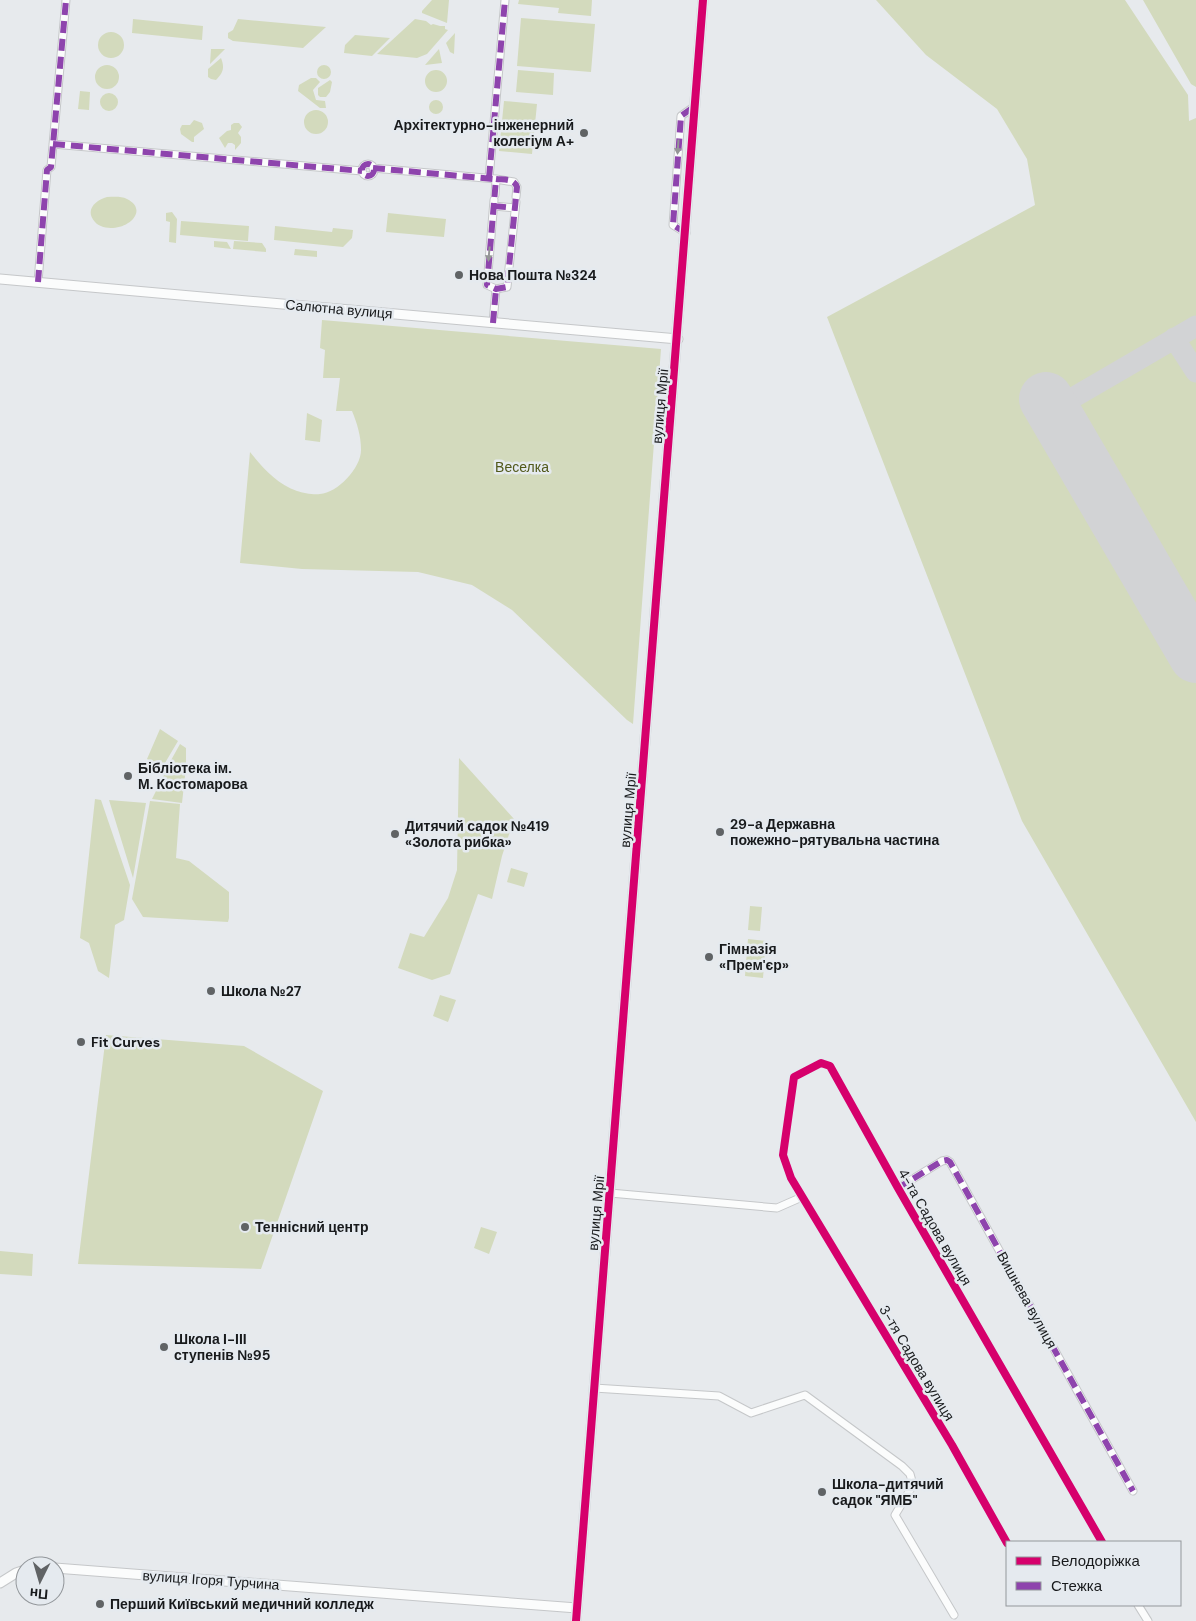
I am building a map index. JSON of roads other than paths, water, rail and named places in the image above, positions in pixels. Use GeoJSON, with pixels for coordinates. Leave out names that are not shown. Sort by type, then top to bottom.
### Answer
{"type":"FeatureCollection","features":[{"type":"Feature","properties":{"kind":"street"},"geometry":{"type":"LineString","coordinates":[[38,282],[47,170],[51,167],[66,0]]}},
{"type":"Feature","properties":{"kind":"street"},"geometry":{"type":"LineString","coordinates":[[53,144],[362,171],[363,167],[370,165],[373,168],[493,179],[514,182],[517,186],[516,202],[507,287],[496,289],[487,285],[494,200],[493,179],[505,0]]}},
{"type":"Feature","properties":{"kind":"street","name":"вулиця Мрії"},"geometry":{"type":"LineString","coordinates":[[576,1621],[678,339],[703,0]]}},
{"type":"Feature","properties":{"kind":"street"},"geometry":{"type":"LineString","coordinates":[[686,232],[673,225],[679,136],[681,116],[695,106]]}},
{"type":"Feature","properties":{"kind":"street"},"geometry":{"type":"LineString","coordinates":[[494,200],[516,202]]}},
{"type":"Feature","properties":{"kind":"street","name":"Салютна вулиця"},"geometry":{"type":"LineString","coordinates":[[0,279],[678,339]]}},
{"type":"Feature","properties":{"kind":"street"},"geometry":{"type":"LineString","coordinates":[[493,323],[496,289]]}},
{"type":"Feature","properties":{"kind":"street","name":"4-та Садова вулиця"},"geometry":{"type":"LineString","coordinates":[[802,1196],[791,1178],[783,1155],[793,1079],[795,1076],[821,1063],[830,1066],[1101,1541]]}},
{"type":"Feature","properties":{"kind":"street","name":"Вишнева вулиця"},"geometry":{"type":"LineString","coordinates":[[898,1188],[942,1161],[947,1160],[950,1162],[1133,1491]]}},
{"type":"Feature","properties":{"kind":"street"},"geometry":{"type":"LineString","coordinates":[[610,1193],[777,1208],[802,1196]]}},
{"type":"Feature","properties":{"kind":"street","name":"3-тя Садова вулиця"},"geometry":{"type":"LineString","coordinates":[[802,1196],[952,1445],[1006,1541]]}},
{"type":"Feature","properties":{"kind":"street"},"geometry":{"type":"LineString","coordinates":[[594,1388],[719,1396],[751,1413],[805,1395],[907,1470],[913,1479],[913,1485],[895,1515],[954,1616]]}},
{"type":"Feature","properties":{"kind":"street","name":"вулиця Ігоря Турчина"},"geometry":{"type":"LineString","coordinates":[[65,1569],[577,1608]]}},
{"type":"Feature","properties":{"kind":"street"},"geometry":{"type":"LineString","coordinates":[[0,1583],[15,1574]]}},
{"type":"Feature","properties":{"kind":"street"},"geometry":{"type":"LineString","coordinates":[[1139,1606],[1148,1621]]}},
{"type":"Feature","properties":{"kind":"place","name":"Архітектурно-інженерний колегіум А+"},"geometry":{"type":"Point","coordinates":[584,133]}},
{"type":"Feature","properties":{"kind":"place","name":"Нова Пошта №324"},"geometry":{"type":"Point","coordinates":[459,275]}},
{"type":"Feature","properties":{"kind":"place","name":"Бібліотека ім. М. Костомарова"},"geometry":{"type":"Point","coordinates":[128,776]}},
{"type":"Feature","properties":{"kind":"place","name":"29-а Державна пожежно-рятувальна частина"},"geometry":{"type":"Point","coordinates":[720,832]}},
{"type":"Feature","properties":{"kind":"place","name":"Дитячий садок №419 «Золота рибка»"},"geometry":{"type":"Point","coordinates":[395,834]}},
{"type":"Feature","properties":{"kind":"place","name":"Гімназія «Прем'єр»"},"geometry":{"type":"Point","coordinates":[709,957]}},
{"type":"Feature","properties":{"kind":"place","name":"Школа №27"},"geometry":{"type":"Point","coordinates":[211,991]}},
{"type":"Feature","properties":{"kind":"place","name":"Fit Curves"},"geometry":{"type":"Point","coordinates":[81,1042]}},
{"type":"Feature","properties":{"kind":"place","name":"Теннісний центр"},"geometry":{"type":"Point","coordinates":[245,1227]}},
{"type":"Feature","properties":{"kind":"place","name":"Школа І-ІІІ ступенів №95"},"geometry":{"type":"Point","coordinates":[164,1347]}},
{"type":"Feature","properties":{"kind":"place","name":"Школа-дитячий садок \"ЯМБ\""},"geometry":{"type":"Point","coordinates":[822,1492]}},
{"type":"Feature","properties":{"kind":"place","name":"Перший Київський медичний колледж"},"geometry":{"type":"Point","coordinates":[100,1604]}},
{"type":"Feature","properties":{"kind":"park label","name":"Веселка"},"geometry":{"type":"Point","coordinates":[522,467]}}]}
